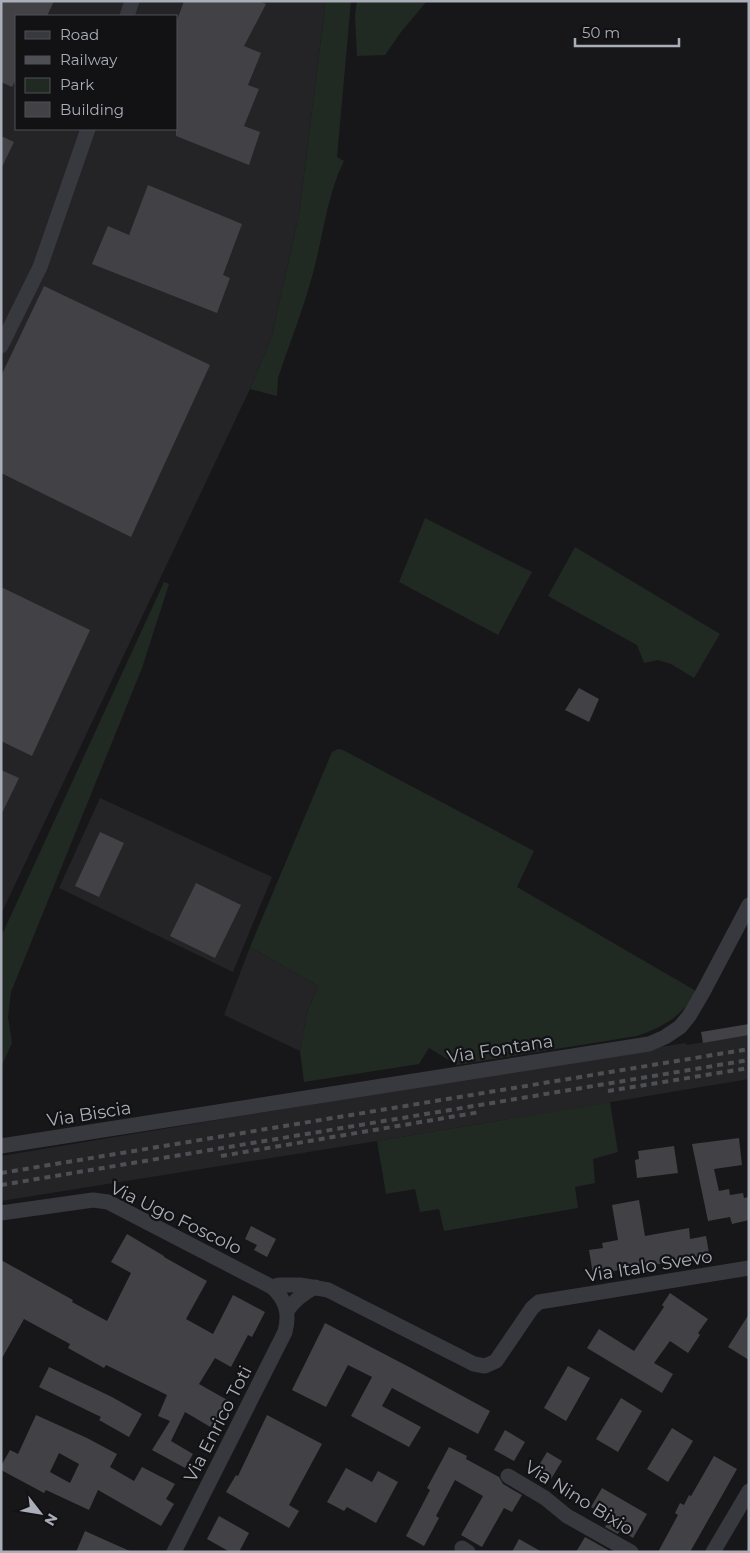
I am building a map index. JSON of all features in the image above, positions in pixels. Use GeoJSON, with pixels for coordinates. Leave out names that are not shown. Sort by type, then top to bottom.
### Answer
{"type":"FeatureCollection","features":[{"type":"Feature","properties":{"kind":"street"},"geometry":{"type":"LineString","coordinates":[[127,15],[132,1]]}},
{"type":"Feature","properties":{"kind":"street"},"geometry":{"type":"LineString","coordinates":[[1,346],[40,267],[88,130]]}},
{"type":"Feature","properties":{"kind":"street","name":"Via Fontana"},"geometry":{"type":"LineString","coordinates":[[183,1118],[649,1044],[665,1037],[680,1027],[689,1016],[749,905]]}},
{"type":"Feature","properties":{"kind":"street","name":"Via Biscia"},"geometry":{"type":"LineString","coordinates":[[1,1146],[183,1118]]}},
{"type":"Feature","properties":{"kind":"street","name":"Via Ugo Foscolo"},"geometry":{"type":"LineString","coordinates":[[1,1213],[93,1200],[108,1202],[272,1287],[280,1294],[287,1311]]}},
{"type":"Feature","properties":{"kind":"street","name":"Via Italo Svevo"},"geometry":{"type":"LineString","coordinates":[[315,1287],[335,1293],[474,1364],[485,1366],[496,1361],[532,1308],[539,1302],[749,1268]]}},
{"type":"Feature","properties":{"kind":"street"},"geometry":{"type":"LineString","coordinates":[[272,1287],[293,1285],[315,1287]]}},
{"type":"Feature","properties":{"kind":"street"},"geometry":{"type":"LineString","coordinates":[[287,1311],[294,1301],[315,1287]]}},
{"type":"Feature","properties":{"kind":"street","name":"Via Enrico Toti"},"geometry":{"type":"LineString","coordinates":[[174,1552],[283,1337],[288,1321],[287,1311]]}},
{"type":"Feature","properties":{"kind":"street","name":"Via Nino Bixio"},"geometry":{"type":"LineString","coordinates":[[508,1476],[545,1498],[567,1516],[631,1552]]}},
{"type":"Feature","properties":{"kind":"street"},"geometry":{"type":"LineString","coordinates":[[713,1552],[749,1492]]}},
{"type":"Feature","properties":{"kind":"shaded area"},"geometry":{"type":"Polygon","coordinates":[[[1,1],[324,1],[325,7],[299,214],[272,335],[250,389],[1,914],[1,1]]]}},
{"type":"Feature","properties":{"kind":"shaded area"},"geometry":{"type":"Polygon","coordinates":[[[100,798],[272,877],[233,972],[59,888],[100,798]]]}},
{"type":"Feature","properties":{"kind":"shaded area"},"geometry":{"type":"Polygon","coordinates":[[[250,947],[318,986],[307,1012],[300,1051],[224,1015],[250,947]]]}},
{"type":"Feature","properties":{"kind":"shaded area"},"geometry":{"type":"Polygon","coordinates":[[[749,1035],[749,1079],[1,1201],[1,1156],[626,1052],[749,1035]]]}},
{"type":"Feature","properties":{"kind":"green space"},"geometry":{"type":"Polygon","coordinates":[[[324,1],[351,1],[337,157],[344,161],[330,200],[306,296],[278,378],[277,396],[250,389],[272,335],[299,214],[325,7],[324,1]]]}},
{"type":"Feature","properties":{"kind":"green space"},"geometry":{"type":"Polygon","coordinates":[[[357,1],[427,1],[385,55],[357,56],[355,16],[357,1]]]}},
{"type":"Feature","properties":{"kind":"green space"},"geometry":{"type":"Polygon","coordinates":[[[425,518],[532,572],[498,635],[399,582],[425,518]]]}},
{"type":"Feature","properties":{"kind":"green space"},"geometry":{"type":"Polygon","coordinates":[[[575,547],[720,634],[694,678],[671,664],[658,660],[644,663],[637,645],[548,596],[575,547]]]}},
{"type":"Feature","properties":{"kind":"green space"},"geometry":{"type":"Polygon","coordinates":[[[164,582],[169,584],[142,668],[11,992],[8,1017],[12,1043],[1,1067],[1,937],[164,582]]]}},
{"type":"Feature","properties":{"kind":"green space"},"geometry":{"type":"Polygon","coordinates":[[[338,749],[534,851],[517,887],[696,991],[691,1000],[671,1020],[637,1036],[457,1065],[429,1048],[419,1064],[304,1082],[300,1051],[307,1012],[318,986],[250,947],[332,752],[338,749]]]}},
{"type":"Feature","properties":{"kind":"green space"},"geometry":{"type":"Polygon","coordinates":[[[610,1102],[618,1152],[593,1159],[595,1183],[575,1187],[578,1208],[444,1231],[439,1209],[420,1212],[415,1189],[386,1194],[377,1141],[610,1102]]]}},
{"type":"Feature","properties":{"kind":"building"},"geometry":{"type":"Polygon","coordinates":[[[1,1],[54,1],[47,15],[15,15],[15,81],[12,87],[1,82],[1,1]]]}},
{"type":"Feature","properties":{"kind":"building"},"geometry":{"type":"Polygon","coordinates":[[[184,1],[259,1],[266,4],[244,46],[261,53],[248,85],[259,89],[244,126],[260,132],[249,165],[176,136],[176,130],[178,130],[178,18],[184,1]]]}},
{"type":"Feature","properties":{"kind":"building"},"geometry":{"type":"Polygon","coordinates":[[[1,136],[14,142],[1,169],[1,136]]]}},
{"type":"Feature","properties":{"kind":"building"},"geometry":{"type":"Polygon","coordinates":[[[148,185],[242,224],[223,275],[230,278],[217,313],[92,264],[108,226],[129,235],[148,185]]]}},
{"type":"Feature","properties":{"kind":"building"},"geometry":{"type":"Polygon","coordinates":[[[44,286],[210,365],[131,537],[1,473],[1,376],[44,286]]]}},
{"type":"Feature","properties":{"kind":"building"},"geometry":{"type":"Polygon","coordinates":[[[1,587],[90,630],[32,756],[1,741],[1,587]]]}},
{"type":"Feature","properties":{"kind":"building"},"geometry":{"type":"Polygon","coordinates":[[[579,688],[599,699],[589,722],[565,710],[579,688]]]}},
{"type":"Feature","properties":{"kind":"building"},"geometry":{"type":"Polygon","coordinates":[[[1,770],[19,778],[1,815],[1,770]]]}},
{"type":"Feature","properties":{"kind":"building"},"geometry":{"type":"Polygon","coordinates":[[[100,832],[124,843],[99,897],[75,886],[100,832]]]}},
{"type":"Feature","properties":{"kind":"building"},"geometry":{"type":"Polygon","coordinates":[[[196,883],[241,905],[215,958],[170,936],[196,883]]]}},
{"type":"Feature","properties":{"kind":"building"},"geometry":{"type":"Polygon","coordinates":[[[749,1024],[749,1035],[703,1043],[701,1032],[749,1024]]]}},
{"type":"Feature","properties":{"kind":"building"},"geometry":{"type":"Polygon","coordinates":[[[739,1138],[742,1165],[714,1169],[719,1191],[729,1189],[730,1195],[743,1193],[744,1198],[749,1197],[749,1220],[732,1224],[730,1217],[708,1221],[692,1144],[739,1138]]]}},
{"type":"Feature","properties":{"kind":"building"},"geometry":{"type":"Polygon","coordinates":[[[674,1146],[678,1173],[637,1178],[635,1160],[639,1159],[638,1151],[674,1146]]]}},
{"type":"Feature","properties":{"kind":"building"},"geometry":{"type":"Polygon","coordinates":[[[639,1200],[645,1236],[689,1228],[690,1239],[706,1236],[710,1259],[694,1262],[693,1259],[593,1274],[589,1250],[603,1248],[602,1243],[618,1240],[612,1205],[639,1200]]]}},
{"type":"Feature","properties":{"kind":"building"},"geometry":{"type":"Polygon","coordinates":[[[251,1226],[276,1239],[267,1257],[254,1250],[257,1245],[245,1239],[251,1226]]]}},
{"type":"Feature","properties":{"kind":"building"},"geometry":{"type":"Polygon","coordinates":[[[127,1234],[207,1281],[186,1319],[213,1334],[233,1295],[265,1312],[252,1337],[248,1335],[231,1367],[215,1358],[199,1384],[229,1401],[212,1428],[185,1412],[171,1441],[193,1454],[185,1468],[152,1450],[170,1421],[158,1416],[167,1395],[106,1365],[104,1368],[68,1348],[70,1344],[24,1319],[1,1360],[1,1260],[107,1321],[131,1273],[111,1262],[127,1234]]]}},
{"type":"Feature","properties":{"kind":"building"},"geometry":{"type":"Polygon","coordinates":[[[670,1293],[708,1319],[698,1333],[700,1335],[688,1353],[670,1341],[654,1363],[673,1374],[662,1393],[587,1348],[599,1329],[634,1351],[664,1307],[662,1305],[670,1293]]]}},
{"type":"Feature","properties":{"kind":"building"},"geometry":{"type":"Polygon","coordinates":[[[749,1314],[749,1360],[728,1347],[749,1314]]]}},
{"type":"Feature","properties":{"kind":"building"},"geometry":{"type":"Polygon","coordinates":[[[325,1323],[490,1411],[478,1434],[392,1388],[382,1406],[421,1427],[409,1447],[351,1416],[372,1377],[348,1365],[326,1407],[292,1390],[325,1323]]]}},
{"type":"Feature","properties":{"kind":"building"},"geometry":{"type":"Polygon","coordinates":[[[568,1366],[590,1378],[566,1421],[544,1408],[568,1366]]]}},
{"type":"Feature","properties":{"kind":"building"},"geometry":{"type":"Polygon","coordinates":[[[49,1367],[112,1397],[142,1414],[129,1437],[99,1420],[101,1417],[39,1387],[49,1367]]]}},
{"type":"Feature","properties":{"kind":"building"},"geometry":{"type":"Polygon","coordinates":[[[621,1398],[642,1411],[618,1452],[596,1439],[621,1398]]]}},
{"type":"Feature","properties":{"kind":"building"},"geometry":{"type":"Polygon","coordinates":[[[36,1415],[117,1454],[110,1467],[134,1481],[142,1467],[175,1484],[166,1499],[174,1504],[161,1526],[98,1490],[89,1510],[46,1490],[44,1493],[1,1470],[1,1466],[10,1450],[18,1454],[36,1415]],[[59,1453],[50,1472],[70,1483],[79,1464],[59,1453]]]}},
{"type":"Feature","properties":{"kind":"building"},"geometry":{"type":"Polygon","coordinates":[[[267,1415],[322,1444],[289,1505],[299,1511],[289,1528],[226,1492],[236,1475],[238,1476],[267,1415]]]}},
{"type":"Feature","properties":{"kind":"building"},"geometry":{"type":"Polygon","coordinates":[[[672,1428],[693,1441],[668,1482],[647,1469],[672,1428]]]}},
{"type":"Feature","properties":{"kind":"building"},"geometry":{"type":"Polygon","coordinates":[[[505,1430],[525,1442],[514,1461],[494,1450],[505,1430]]]}},
{"type":"Feature","properties":{"kind":"building"},"geometry":{"type":"Polygon","coordinates":[[[449,1447],[467,1456],[466,1459],[499,1477],[503,1484],[522,1495],[512,1512],[504,1508],[482,1547],[461,1535],[483,1496],[455,1480],[436,1516],[439,1518],[424,1546],[406,1536],[430,1490],[427,1488],[449,1447]]]}},
{"type":"Feature","properties":{"kind":"building"},"geometry":{"type":"Polygon","coordinates":[[[547,1452],[562,1461],[551,1479],[536,1470],[547,1452]]]}},
{"type":"Feature","properties":{"kind":"building"},"geometry":{"type":"Polygon","coordinates":[[[714,1456],[737,1469],[690,1552],[658,1552],[678,1515],[675,1513],[680,1503],[684,1505],[689,1495],[691,1496],[714,1456]]]}},
{"type":"Feature","properties":{"kind":"building"},"geometry":{"type":"Polygon","coordinates":[[[346,1468],[372,1482],[378,1471],[398,1482],[376,1523],[347,1507],[344,1511],[327,1502],[346,1468]]]}},
{"type":"Feature","properties":{"kind":"building"},"geometry":{"type":"Polygon","coordinates":[[[602,1488],[647,1514],[633,1538],[620,1530],[618,1534],[605,1527],[610,1519],[591,1507],[602,1488]]]}},
{"type":"Feature","properties":{"kind":"building"},"geometry":{"type":"Polygon","coordinates":[[[219,1516],[249,1533],[239,1552],[230,1552],[207,1539],[219,1516]]]}},
{"type":"Feature","properties":{"kind":"building"},"geometry":{"type":"Polygon","coordinates":[[[85,1531],[105,1540],[132,1552],[76,1552],[85,1531]]]}},
{"type":"Feature","properties":{"kind":"building"},"geometry":{"type":"Polygon","coordinates":[[[585,1537],[608,1550],[607,1552],[576,1552],[585,1537]]]}},
{"type":"Feature","properties":{"kind":"building"},"geometry":{"type":"Polygon","coordinates":[[[519,1539],[542,1552],[512,1552],[519,1539]]]}},
{"type":"Feature","properties":{"kind":"railway"},"geometry":{"type":"LineString","coordinates":[[1,1173],[749,1049]]}},
{"type":"Feature","properties":{"kind":"railway"},"geometry":{"type":"LineString","coordinates":[[1,1185],[749,1060]]}},
{"type":"Feature","properties":{"kind":"railway"},"geometry":{"type":"LineString","coordinates":[[608,1091],[749,1068]]}},
{"type":"Feature","properties":{"kind":"railway"},"geometry":{"type":"LineString","coordinates":[[221,1156],[480,1112]]}}]}
